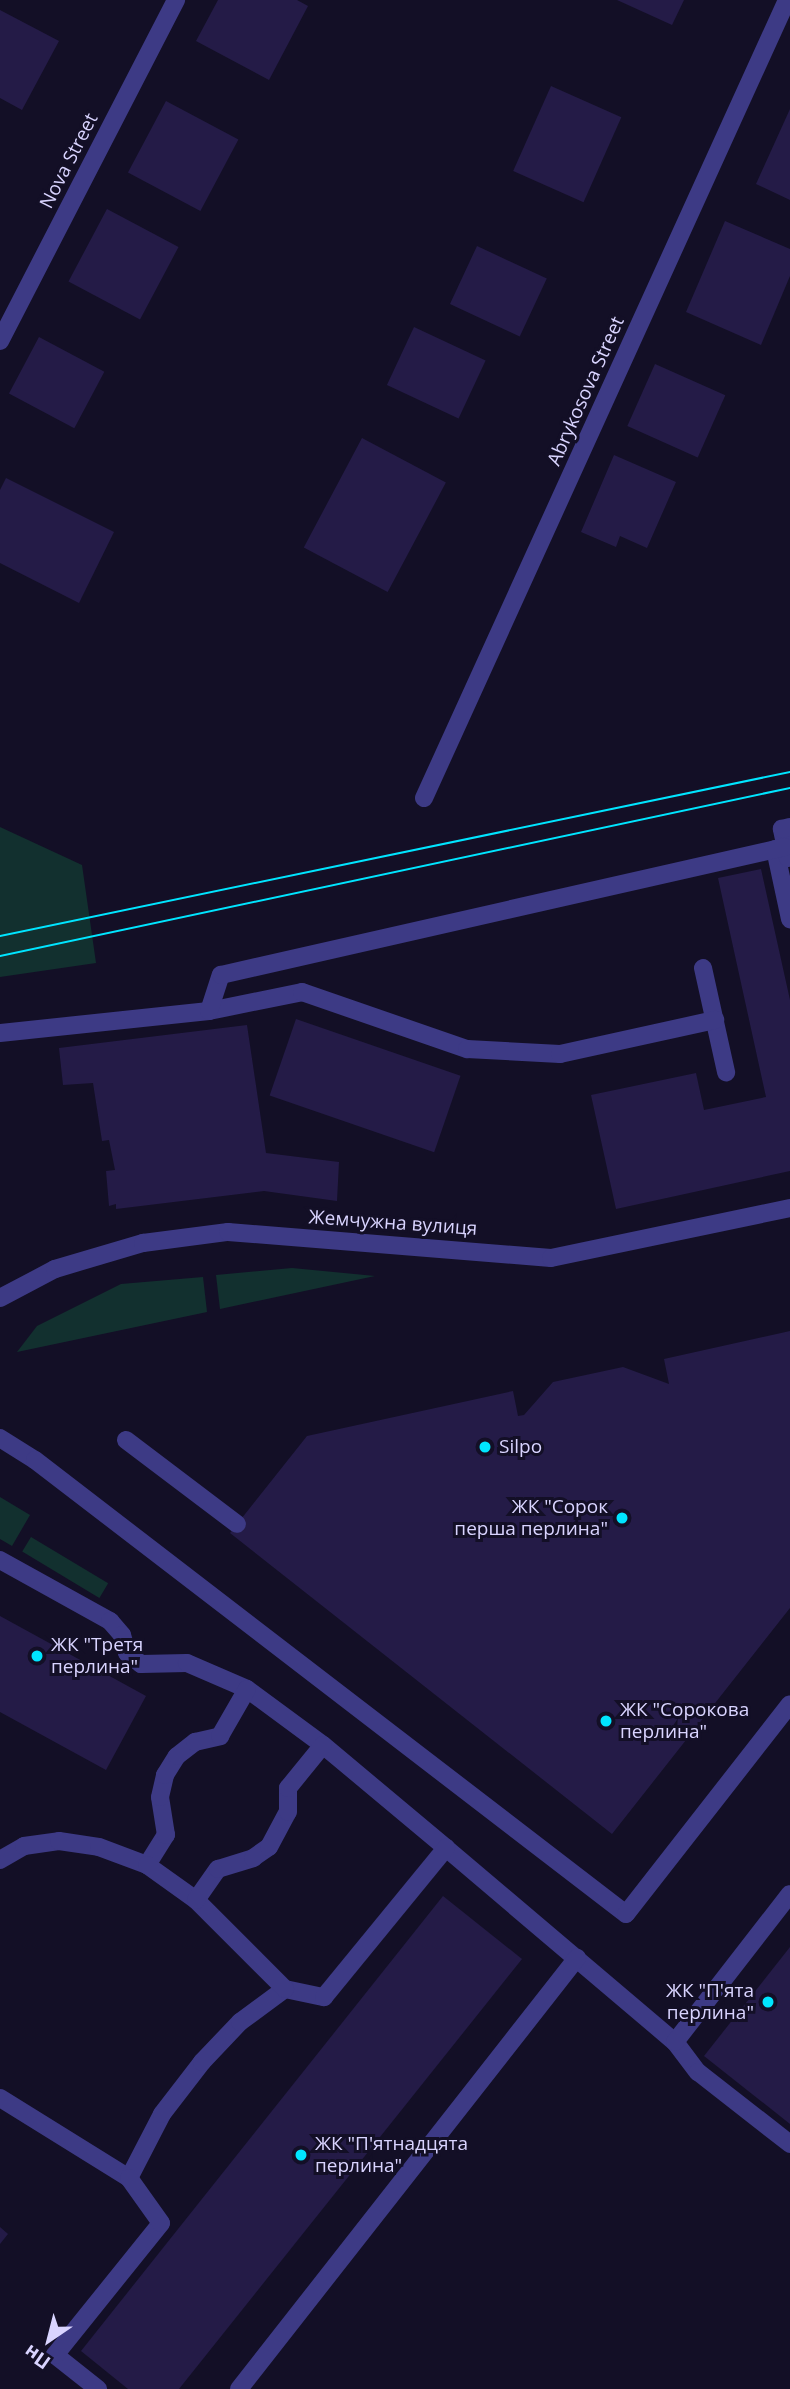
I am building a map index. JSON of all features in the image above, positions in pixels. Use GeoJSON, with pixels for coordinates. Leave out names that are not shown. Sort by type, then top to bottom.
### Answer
{"type":"FeatureCollection","features":[{"type":"Feature","properties":{"kind":"street","name":"Nova Street"},"geometry":{"type":"LineString","coordinates":[[0,341],[176,0]]}},
{"type":"Feature","properties":{"kind":"street","name":"Abrykosova Street"},"geometry":{"type":"LineString","coordinates":[[424,799],[787,0]]}},
{"type":"Feature","properties":{"kind":"street"},"geometry":{"type":"LineString","coordinates":[[790,827],[782,829],[780,848],[790,919]]}},
{"type":"Feature","properties":{"kind":"street"},"geometry":{"type":"LineString","coordinates":[[780,848],[790,869]]}},
{"type":"Feature","properties":{"kind":"street"},"geometry":{"type":"LineString","coordinates":[[209,1011],[221,975],[780,848]]}},
{"type":"Feature","properties":{"kind":"street"},"geometry":{"type":"LineString","coordinates":[[703,968],[726,1072]]}},
{"type":"Feature","properties":{"kind":"street"},"geometry":{"type":"LineString","coordinates":[[0,1033],[209,1011],[302,992],[467,1048],[560,1054],[715,1020]]}},
{"type":"Feature","properties":{"kind":"street","name":"Жемчужна вулиця"},"geometry":{"type":"LineString","coordinates":[[0,1298],[55,1269],[143,1243],[228,1232],[551,1258],[790,1208]]}},
{"type":"Feature","properties":{"kind":"street"},"geometry":{"type":"LineString","coordinates":[[0,1438],[35,1460],[626,1914],[790,1704]]}},
{"type":"Feature","properties":{"kind":"street"},"geometry":{"type":"LineString","coordinates":[[126,1440],[237,1524]]}},
{"type":"Feature","properties":{"kind":"street"},"geometry":{"type":"LineString","coordinates":[[0,1560],[110,1621],[122,1635],[127,1653],[141,1664],[187,1663],[247,1689],[323,1745],[675,2042],[698,2072],[790,2144]]}},
{"type":"Feature","properties":{"kind":"street"},"geometry":{"type":"LineString","coordinates":[[147,1865],[166,1835],[160,1797],[165,1775],[177,1756],[195,1742],[220,1736],[247,1689]]}},
{"type":"Feature","properties":{"kind":"street"},"geometry":{"type":"LineString","coordinates":[[196,1900],[218,1869],[253,1858],[269,1846],[289,1812],[288,1788],[323,1745]]}},
{"type":"Feature","properties":{"kind":"street"},"geometry":{"type":"LineString","coordinates":[[0,1860],[24,1846],[60,1841],[99,1847],[147,1865],[196,1900],[285,1989],[324,1997],[446,1849]]}},
{"type":"Feature","properties":{"kind":"street"},"geometry":{"type":"LineString","coordinates":[[675,2042],[790,1894]]}},
{"type":"Feature","properties":{"kind":"street"},"geometry":{"type":"LineString","coordinates":[[239,2389],[577,1958]]}},
{"type":"Feature","properties":{"kind":"street"},"geometry":{"type":"LineString","coordinates":[[129,2178],[162,2114],[202,2062],[240,2022],[285,1989]]}},
{"type":"Feature","properties":{"kind":"street"},"geometry":{"type":"LineString","coordinates":[[0,2098],[129,2178],[161,2223],[55,2355],[98,2389]]}},
{"type":"Feature","properties":{"kind":"green space"},"geometry":{"type":"Polygon","coordinates":[[[0,827],[82,865],[96,963],[0,977],[0,827]]]}},
{"type":"Feature","properties":{"kind":"green space"},"geometry":{"type":"Polygon","coordinates":[[[292,1268],[375,1276],[220,1309],[216,1275],[292,1268]]]}},
{"type":"Feature","properties":{"kind":"green space"},"geometry":{"type":"Polygon","coordinates":[[[203,1277],[207,1312],[17,1352],[37,1326],[121,1284],[203,1277]]]}},
{"type":"Feature","properties":{"kind":"green space"},"geometry":{"type":"Polygon","coordinates":[[[0,1497],[30,1515],[12,1546],[0,1539],[0,1497]]]}},
{"type":"Feature","properties":{"kind":"green space"},"geometry":{"type":"Polygon","coordinates":[[[31,1537],[108,1583],[99,1598],[22,1552],[31,1537]]]}},
{"type":"Feature","properties":{"kind":"building"},"geometry":{"type":"Polygon","coordinates":[[[218,0],[297,0],[308,6],[269,80],[196,41],[218,0]]]}},
{"type":"Feature","properties":{"kind":"building"},"geometry":{"type":"Polygon","coordinates":[[[617,0],[684,0],[672,25],[617,0]]]}},
{"type":"Feature","properties":{"kind":"building"},"geometry":{"type":"Polygon","coordinates":[[[0,10],[59,41],[22,110],[0,98],[0,10]]]}},
{"type":"Feature","properties":{"kind":"building"},"geometry":{"type":"Polygon","coordinates":[[[551,86],[621,117],[584,202],[513,171],[551,86]]]}},
{"type":"Feature","properties":{"kind":"building"},"geometry":{"type":"Polygon","coordinates":[[[166,101],[238,139],[200,211],[128,173],[166,101]]]}},
{"type":"Feature","properties":{"kind":"building"},"geometry":{"type":"Polygon","coordinates":[[[790,109],[790,200],[756,184],[790,109]]]}},
{"type":"Feature","properties":{"kind":"building"},"geometry":{"type":"Polygon","coordinates":[[[107,209],[179,247],[140,319],[69,281],[107,209]]]}},
{"type":"Feature","properties":{"kind":"building"},"geometry":{"type":"Polygon","coordinates":[[[725,221],[790,249],[790,276],[761,345],[686,312],[725,221]]]}},
{"type":"Feature","properties":{"kind":"building"},"geometry":{"type":"Polygon","coordinates":[[[477,246],[547,279],[520,337],[450,304],[477,246]]]}},
{"type":"Feature","properties":{"kind":"building"},"geometry":{"type":"Polygon","coordinates":[[[414,327],[486,360],[459,418],[387,385],[414,327]]]}},
{"type":"Feature","properties":{"kind":"building"},"geometry":{"type":"Polygon","coordinates":[[[39,337],[104,372],[74,428],[9,394],[39,337]]]}},
{"type":"Feature","properties":{"kind":"building"},"geometry":{"type":"Polygon","coordinates":[[[655,364],[725,395],[698,457],[627,426],[655,364]]]}},
{"type":"Feature","properties":{"kind":"building"},"geometry":{"type":"Polygon","coordinates":[[[362,438],[446,483],[388,592],[304,547],[362,438]]]}},
{"type":"Feature","properties":{"kind":"building"},"geometry":{"type":"Polygon","coordinates":[[[614,455],[676,482],[647,548],[620,536],[616,547],[581,532],[614,455]]]}},
{"type":"Feature","properties":{"kind":"building"},"geometry":{"type":"Polygon","coordinates":[[[6,478],[114,532],[79,603],[0,563],[0,490],[6,478]]]}},
{"type":"Feature","properties":{"kind":"building"},"geometry":{"type":"Polygon","coordinates":[[[761,869],[790,1000],[790,1171],[616,1209],[591,1095],[696,1073],[704,1110],[766,1097],[718,878],[761,869]]]}},
{"type":"Feature","properties":{"kind":"building"},"geometry":{"type":"Polygon","coordinates":[[[296,1019],[461,1076],[434,1152],[270,1096],[296,1019]]]}},
{"type":"Feature","properties":{"kind":"building"},"geometry":{"type":"Polygon","coordinates":[[[247,1025],[266,1153],[339,1162],[337,1201],[264,1191],[116,1209],[116,1204],[109,1206],[106,1171],[115,1170],[109,1140],[102,1141],[93,1083],[63,1085],[59,1048],[247,1025]]]}},
{"type":"Feature","properties":{"kind":"building"},"geometry":{"type":"Polygon","coordinates":[[[790,1331],[790,1608],[612,1834],[230,1533],[307,1436],[513,1391],[518,1416],[524,1415],[553,1382],[623,1367],[669,1384],[664,1359],[790,1331]]]}},
{"type":"Feature","properties":{"kind":"building","name":"ЖК \"Третя перлина\""},"geometry":{"type":"Polygon","coordinates":[[[0,1616],[146,1696],[106,1770],[0,1712],[0,1616]]]}},
{"type":"Feature","properties":{"kind":"building","name":"ЖК \"П'ятнадцята перлина\""},"geometry":{"type":"Polygon","coordinates":[[[443,1896],[522,1959],[179,2389],[128,2389],[81,2351],[443,1896]]]}},
{"type":"Feature","properties":{"kind":"building","name":"ЖК \"П'ята перлина\""},"geometry":{"type":"Polygon","coordinates":[[[790,1947],[790,2124],[704,2056],[790,1947]]]}},
{"type":"Feature","properties":{"kind":"building"},"geometry":{"type":"Polygon","coordinates":[[[0,2227],[8,2234],[0,2244],[0,2227]]]}},
{"type":"Feature","properties":{"kind":"tram line"},"geometry":{"type":"LineString","coordinates":[[0,936],[790,772]]}},
{"type":"Feature","properties":{"kind":"tram line"},"geometry":{"type":"LineString","coordinates":[[0,956],[790,788]]}},
{"type":"Feature","properties":{"kind":"place","name":"Silpo"},"geometry":{"type":"Point","coordinates":[485,1447]}},
{"type":"Feature","properties":{"kind":"place","name":"ЖК \"Сорок перша перлина\""},"geometry":{"type":"Point","coordinates":[622,1518]}},
{"type":"Feature","properties":{"kind":"place","name":"ЖК \"Третя перлина\""},"geometry":{"type":"Point","coordinates":[37,1656]}},
{"type":"Feature","properties":{"kind":"place","name":"ЖК \"Сорокова перлина\""},"geometry":{"type":"Point","coordinates":[606,1721]}},
{"type":"Feature","properties":{"kind":"place","name":"ЖК \"П'ята перлина\""},"geometry":{"type":"Point","coordinates":[768,2002]}},
{"type":"Feature","properties":{"kind":"place","name":"ЖК \"П'ятнадцята перлина\""},"geometry":{"type":"Point","coordinates":[301,2155]}}]}
